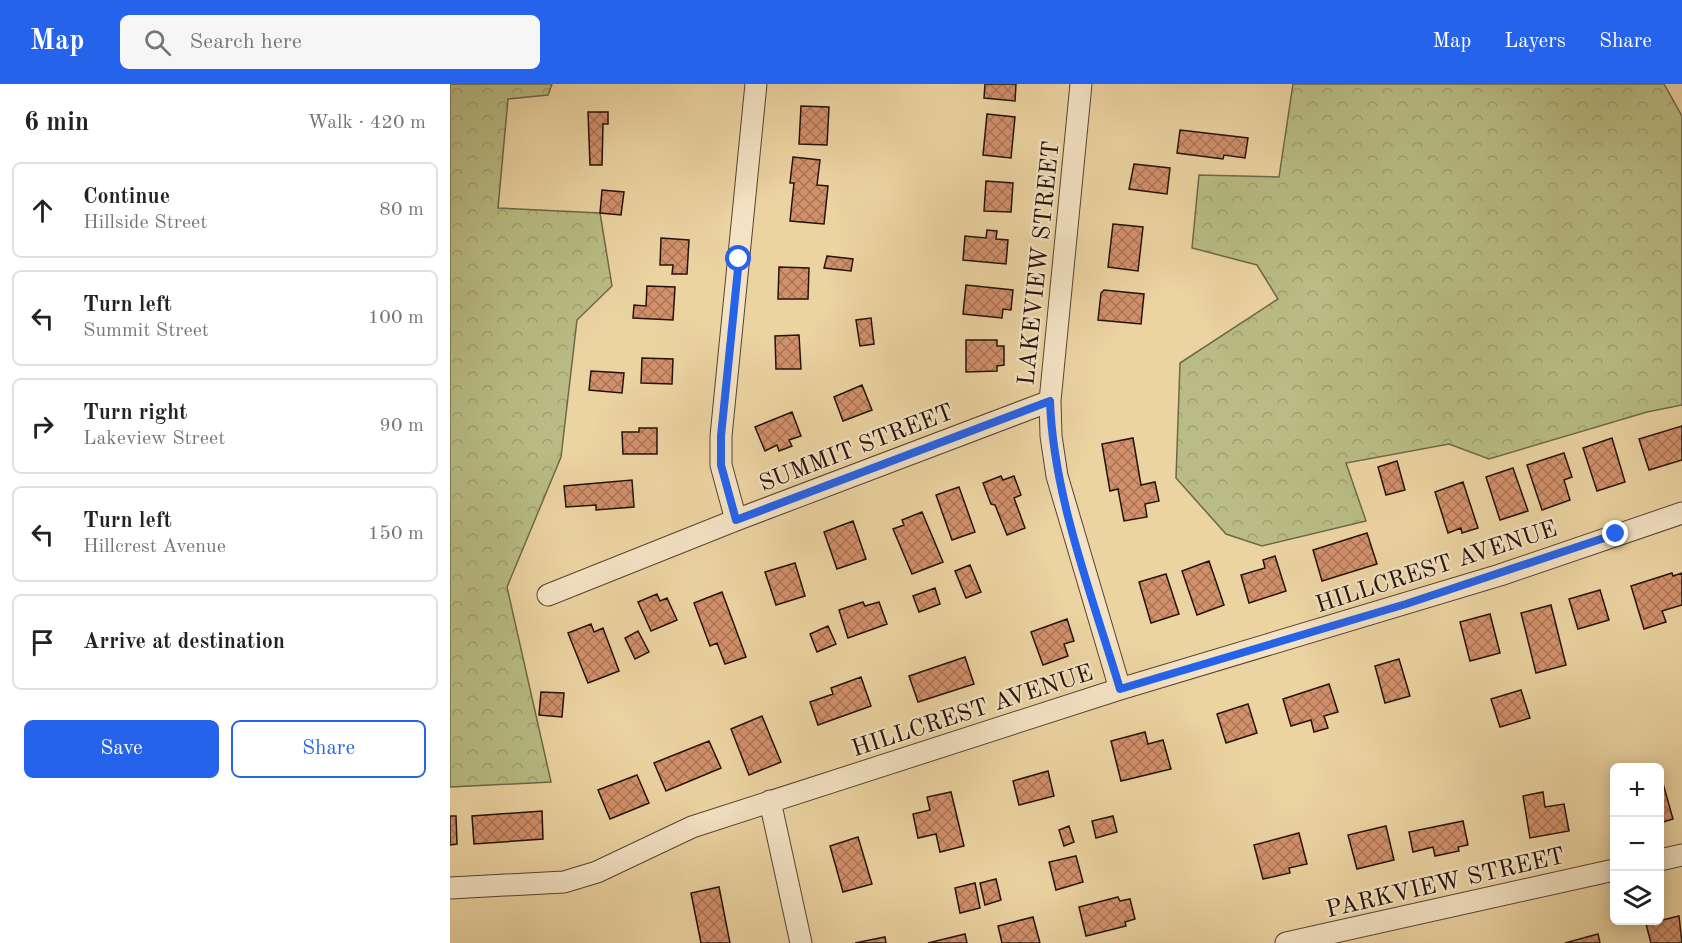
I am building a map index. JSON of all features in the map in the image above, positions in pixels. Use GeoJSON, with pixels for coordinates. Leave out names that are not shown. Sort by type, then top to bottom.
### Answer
{"type":"FeatureCollection","features":[{"type":"Feature","properties":{"kind":"street"},"geometry":{"type":"LineString","coordinates":[[736,520],[721,465],[721,436],[756,84]]}},
{"type":"Feature","properties":{"kind":"street","name":"LAKEVIEW STREET"},"geometry":{"type":"LineString","coordinates":[[1081,84],[1050,401],[1051,436],[1057,476],[1120,689]]}},
{"type":"Feature","properties":{"kind":"street","name":"SUMMIT STREET"},"geometry":{"type":"LineString","coordinates":[[548,595],[736,520],[1050,401]]}},
{"type":"Feature","properties":{"kind":"street","name":"HILLCREST AVENUE"},"geometry":{"type":"LineString","coordinates":[[450,888],[564,882],[597,872],[692,827],[770,801],[1120,689],[1417,601],[1682,513]]}},
{"type":"Feature","properties":{"kind":"street"},"geometry":{"type":"LineString","coordinates":[[770,801],[801,943]]}},
{"type":"Feature","properties":{"kind":"street"},"geometry":{"type":"LineString","coordinates":[[1664,859],[1682,855]]}},
{"type":"Feature","properties":{"kind":"street","name":"PARKVIEW STREET"},"geometry":{"type":"LineString","coordinates":[[1286,943],[1610,871]]}},
{"type":"Feature","properties":{"kind":"green space"},"geometry":{"type":"Polygon","coordinates":[[[450,84],[552,84],[548,95],[508,99],[498,208],[600,213],[612,286],[577,320],[561,457],[507,587],[551,782],[450,787],[450,84]]]}},
{"type":"Feature","properties":{"kind":"green space"},"geometry":{"type":"Polygon","coordinates":[[[1293,84],[1664,84],[1682,116],[1682,405],[1647,412],[1489,459],[1449,444],[1346,463],[1366,521],[1262,546],[1226,534],[1176,478],[1180,363],[1278,299],[1257,265],[1192,248],[1199,175],[1279,177],[1293,84]]]}},
{"type":"Feature","properties":{"kind":"building"},"geometry":{"type":"Polygon","coordinates":[[[985,84],[1016,84],[1015,101],[984,98],[985,84]]]}},
{"type":"Feature","properties":{"kind":"building"},"geometry":{"type":"Polygon","coordinates":[[[801,106],[829,107],[827,145],[799,144],[801,106]]]}},
{"type":"Feature","properties":{"kind":"building"},"geometry":{"type":"Polygon","coordinates":[[[588,112],[608,112],[608,124],[603,124],[602,165],[590,165],[588,112]]]}},
{"type":"Feature","properties":{"kind":"building"},"geometry":{"type":"Polygon","coordinates":[[[987,114],[1015,117],[1011,158],[983,155],[987,114]]]}},
{"type":"Feature","properties":{"kind":"building"},"geometry":{"type":"Polygon","coordinates":[[[1180,130],[1248,138],[1245,158],[1224,155],[1223,159],[1177,153],[1180,130]]]}},
{"type":"Feature","properties":{"kind":"building"},"geometry":{"type":"Polygon","coordinates":[[[793,157],[820,160],[817,185],[828,186],[824,224],[790,221],[794,183],[790,183],[793,157]]]}},
{"type":"Feature","properties":{"kind":"building"},"geometry":{"type":"Polygon","coordinates":[[[1134,164],[1170,168],[1167,194],[1129,189],[1134,164]]]}},
{"type":"Feature","properties":{"kind":"building"},"geometry":{"type":"Polygon","coordinates":[[[986,181],[1013,183],[1011,212],[984,211],[986,181]]]}},
{"type":"Feature","properties":{"kind":"building"},"geometry":{"type":"Polygon","coordinates":[[[602,190],[624,192],[621,215],[600,213],[602,190]]]}},
{"type":"Feature","properties":{"kind":"building"},"geometry":{"type":"Polygon","coordinates":[[[1113,224],[1143,227],[1138,271],[1108,267],[1113,224]]]}},
{"type":"Feature","properties":{"kind":"building"},"geometry":{"type":"Polygon","coordinates":[[[987,230],[997,231],[996,239],[1008,240],[1006,264],[963,260],[965,236],[986,238],[987,230]]]}},
{"type":"Feature","properties":{"kind":"building"},"geometry":{"type":"Polygon","coordinates":[[[661,238],[689,240],[687,274],[672,274],[673,265],[660,265],[661,238]]]}},
{"type":"Feature","properties":{"kind":"building"},"geometry":{"type":"Polygon","coordinates":[[[827,256],[853,259],[851,271],[824,268],[827,256]]]}},
{"type":"Feature","properties":{"kind":"building"},"geometry":{"type":"Polygon","coordinates":[[[779,267],[809,268],[808,299],[778,299],[779,267]]]}},
{"type":"Feature","properties":{"kind":"building"},"geometry":{"type":"Polygon","coordinates":[[[966,285],[1013,290],[1011,310],[1003,309],[1002,318],[963,314],[966,285]]]}},
{"type":"Feature","properties":{"kind":"building"},"geometry":{"type":"Polygon","coordinates":[[[647,286],[675,287],[673,320],[633,318],[634,305],[646,306],[647,286]]]}},
{"type":"Feature","properties":{"kind":"building"},"geometry":{"type":"Polygon","coordinates":[[[1104,290],[1144,294],[1141,324],[1098,320],[1101,293],[1104,290]]]}},
{"type":"Feature","properties":{"kind":"building"},"geometry":{"type":"Polygon","coordinates":[[[871,318],[874,344],[860,346],[856,320],[871,318]]]}},
{"type":"Feature","properties":{"kind":"building"},"geometry":{"type":"Polygon","coordinates":[[[799,335],[801,369],[776,369],[775,336],[799,335]]]}},
{"type":"Feature","properties":{"kind":"building"},"geometry":{"type":"Polygon","coordinates":[[[966,340],[997,340],[997,346],[1004,346],[1004,365],[997,366],[997,371],[966,372],[966,340]]]}},
{"type":"Feature","properties":{"kind":"building"},"geometry":{"type":"Polygon","coordinates":[[[642,358],[673,359],[672,384],[641,383],[642,358]]]}},
{"type":"Feature","properties":{"kind":"building"},"geometry":{"type":"Polygon","coordinates":[[[591,371],[624,373],[622,393],[589,390],[591,371]]]}},
{"type":"Feature","properties":{"kind":"building"},"geometry":{"type":"Polygon","coordinates":[[[862,385],[872,410],[843,421],[834,397],[862,385]]]}},
{"type":"Feature","properties":{"kind":"building"},"geometry":{"type":"Polygon","coordinates":[[[792,412],[801,436],[789,440],[792,446],[779,451],[777,445],[765,451],[755,427],[792,412]]]}},
{"type":"Feature","properties":{"kind":"building"},"geometry":{"type":"Polygon","coordinates":[[[1682,426],[1682,460],[1649,470],[1639,439],[1682,426]]]}},
{"type":"Feature","properties":{"kind":"building"},"geometry":{"type":"Polygon","coordinates":[[[639,428],[657,428],[657,454],[623,454],[622,432],[639,432],[639,428]]]}},
{"type":"Feature","properties":{"kind":"building"},"geometry":{"type":"Polygon","coordinates":[[[1133,438],[1141,485],[1155,482],[1159,501],[1145,504],[1147,517],[1124,521],[1118,489],[1110,491],[1102,444],[1133,438]]]}},
{"type":"Feature","properties":{"kind":"building"},"geometry":{"type":"Polygon","coordinates":[[[1612,438],[1625,482],[1597,491],[1583,448],[1612,438]]]}},
{"type":"Feature","properties":{"kind":"building"},"geometry":{"type":"Polygon","coordinates":[[[1564,453],[1572,477],[1564,480],[1570,500],[1542,510],[1527,465],[1564,453]]]}},
{"type":"Feature","properties":{"kind":"building"},"geometry":{"type":"Polygon","coordinates":[[[1397,461],[1405,490],[1386,495],[1378,467],[1397,461]]]}},
{"type":"Feature","properties":{"kind":"building"},"geometry":{"type":"Polygon","coordinates":[[[1513,468],[1528,511],[1500,520],[1486,477],[1513,468]]]}},
{"type":"Feature","properties":{"kind":"building"},"geometry":{"type":"Polygon","coordinates":[[[1001,476],[1003,480],[1014,476],[1021,495],[1014,498],[1025,528],[1007,535],[983,483],[1001,476]]]}},
{"type":"Feature","properties":{"kind":"building"},"geometry":{"type":"Polygon","coordinates":[[[632,480],[634,507],[596,510],[596,505],[566,507],[564,486],[632,480]]]}},
{"type":"Feature","properties":{"kind":"building"},"geometry":{"type":"Polygon","coordinates":[[[1463,482],[1478,528],[1462,533],[1461,528],[1448,533],[1435,492],[1463,482]]]}},
{"type":"Feature","properties":{"kind":"building"},"geometry":{"type":"Polygon","coordinates":[[[959,487],[975,532],[952,540],[936,495],[959,487]]]}},
{"type":"Feature","properties":{"kind":"building"},"geometry":{"type":"Polygon","coordinates":[[[922,512],[943,562],[912,574],[893,529],[904,525],[902,520],[922,512]]]}},
{"type":"Feature","properties":{"kind":"building"},"geometry":{"type":"Polygon","coordinates":[[[853,521],[866,559],[837,569],[824,532],[853,521]]]}},
{"type":"Feature","properties":{"kind":"building"},"geometry":{"type":"Polygon","coordinates":[[[1367,533],[1377,564],[1322,581],[1313,550],[1367,533]]]}},
{"type":"Feature","properties":{"kind":"building"},"geometry":{"type":"Polygon","coordinates":[[[1275,556],[1286,591],[1249,603],[1241,575],[1265,568],[1263,560],[1275,556]]]}},
{"type":"Feature","properties":{"kind":"building"},"geometry":{"type":"Polygon","coordinates":[[[1209,561],[1224,605],[1197,615],[1182,571],[1209,561]]]}},
{"type":"Feature","properties":{"kind":"building"},"geometry":{"type":"Polygon","coordinates":[[[795,563],[805,596],[776,605],[765,572],[795,563]]]}},
{"type":"Feature","properties":{"kind":"building"},"geometry":{"type":"Polygon","coordinates":[[[970,565],[981,592],[966,598],[955,571],[970,565]]]}},
{"type":"Feature","properties":{"kind":"building"},"geometry":{"type":"Polygon","coordinates":[[[1672,573],[1673,576],[1682,573],[1682,605],[1662,611],[1666,622],[1644,629],[1631,586],[1672,573]]]}},
{"type":"Feature","properties":{"kind":"building"},"geometry":{"type":"Polygon","coordinates":[[[1166,574],[1179,614],[1151,623],[1139,582],[1166,574]]]}},
{"type":"Feature","properties":{"kind":"building"},"geometry":{"type":"Polygon","coordinates":[[[935,588],[940,604],[919,612],[913,596],[935,588]]]}},
{"type":"Feature","properties":{"kind":"building"},"geometry":{"type":"Polygon","coordinates":[[[1600,590],[1609,620],[1578,629],[1569,599],[1600,590]]]}},
{"type":"Feature","properties":{"kind":"building"},"geometry":{"type":"Polygon","coordinates":[[[722,592],[746,657],[725,664],[717,643],[710,646],[694,603],[722,592]]]}},
{"type":"Feature","properties":{"kind":"building"},"geometry":{"type":"Polygon","coordinates":[[[657,594],[660,601],[667,598],[677,620],[651,631],[638,602],[657,594]]]}},
{"type":"Feature","properties":{"kind":"building"},"geometry":{"type":"Polygon","coordinates":[[[863,602],[865,606],[879,602],[887,624],[848,638],[839,610],[863,602]]]}},
{"type":"Feature","properties":{"kind":"building"},"geometry":{"type":"Polygon","coordinates":[[[1551,605],[1566,665],[1536,673],[1521,613],[1551,605]]]}},
{"type":"Feature","properties":{"kind":"building"},"geometry":{"type":"Polygon","coordinates":[[[1490,614],[1500,653],[1470,661],[1460,622],[1490,614]]]}},
{"type":"Feature","properties":{"kind":"building"},"geometry":{"type":"Polygon","coordinates":[[[1067,619],[1074,641],[1064,644],[1068,656],[1043,665],[1031,632],[1067,619]]]}},
{"type":"Feature","properties":{"kind":"building"},"geometry":{"type":"Polygon","coordinates":[[[591,624],[594,632],[603,628],[619,671],[588,683],[568,633],[591,624]]]}},
{"type":"Feature","properties":{"kind":"building"},"geometry":{"type":"Polygon","coordinates":[[[828,626],[836,644],[817,652],[810,634],[828,626]]]}},
{"type":"Feature","properties":{"kind":"building"},"geometry":{"type":"Polygon","coordinates":[[[638,631],[649,652],[635,659],[625,638],[638,631]]]}},
{"type":"Feature","properties":{"kind":"building"},"geometry":{"type":"Polygon","coordinates":[[[965,657],[974,684],[918,702],[909,676],[965,657]]]}},
{"type":"Feature","properties":{"kind":"building"},"geometry":{"type":"Polygon","coordinates":[[[1399,659],[1410,696],[1385,703],[1375,666],[1399,659]]]}},
{"type":"Feature","properties":{"kind":"building"},"geometry":{"type":"Polygon","coordinates":[[[861,677],[871,706],[818,725],[810,702],[833,694],[831,688],[861,677]]]}},
{"type":"Feature","properties":{"kind":"building"},"geometry":{"type":"Polygon","coordinates":[[[1329,684],[1338,712],[1324,716],[1328,728],[1314,732],[1311,720],[1291,726],[1283,699],[1329,684]]]}},
{"type":"Feature","properties":{"kind":"building"},"geometry":{"type":"Polygon","coordinates":[[[1521,690],[1530,718],[1500,727],[1491,699],[1521,690]]]}},
{"type":"Feature","properties":{"kind":"building"},"geometry":{"type":"Polygon","coordinates":[[[541,692],[564,693],[562,717],[539,715],[541,692]]]}},
{"type":"Feature","properties":{"kind":"building"},"geometry":{"type":"Polygon","coordinates":[[[1248,704],[1257,733],[1226,743],[1217,714],[1248,704]]]}},
{"type":"Feature","properties":{"kind":"building"},"geometry":{"type":"Polygon","coordinates":[[[762,716],[781,762],[749,775],[731,729],[762,716]]]}},
{"type":"Feature","properties":{"kind":"building"},"geometry":{"type":"Polygon","coordinates":[[[1145,732],[1148,744],[1163,740],[1171,769],[1121,781],[1111,741],[1145,732]]]}},
{"type":"Feature","properties":{"kind":"building"},"geometry":{"type":"Polygon","coordinates":[[[709,741],[721,768],[666,791],[654,763],[709,741]]]}},
{"type":"Feature","properties":{"kind":"building"},"geometry":{"type":"Polygon","coordinates":[[[1048,771],[1054,796],[1019,805],[1013,781],[1048,771]]]}},
{"type":"Feature","properties":{"kind":"building"},"geometry":{"type":"Polygon","coordinates":[[[637,775],[649,803],[610,819],[598,790],[637,775]]]}},
{"type":"Feature","properties":{"kind":"building"},"geometry":{"type":"Polygon","coordinates":[[[1664,787],[1673,819],[1664,822],[1664,787]]]}},
{"type":"Feature","properties":{"kind":"building"},"geometry":{"type":"Polygon","coordinates":[[[951,792],[964,846],[940,852],[936,834],[918,838],[913,814],[930,810],[927,797],[951,792]]]}},
{"type":"Feature","properties":{"kind":"building"},"geometry":{"type":"Polygon","coordinates":[[[1543,792],[1545,807],[1564,804],[1569,831],[1530,838],[1523,796],[1543,792]]]}},
{"type":"Feature","properties":{"kind":"building"},"geometry":{"type":"Polygon","coordinates":[[[542,811],[543,839],[474,844],[472,816],[542,811]]]}},
{"type":"Feature","properties":{"kind":"building"},"geometry":{"type":"Polygon","coordinates":[[[450,816],[456,816],[457,844],[450,845],[450,816]]]}},
{"type":"Feature","properties":{"kind":"building"},"geometry":{"type":"Polygon","coordinates":[[[1113,816],[1117,832],[1096,838],[1092,821],[1113,816]]]}},
{"type":"Feature","properties":{"kind":"building"},"geometry":{"type":"Polygon","coordinates":[[[1463,821],[1468,845],[1458,847],[1459,851],[1435,856],[1433,847],[1413,852],[1409,832],[1463,821]]]}},
{"type":"Feature","properties":{"kind":"building"},"geometry":{"type":"Polygon","coordinates":[[[1069,826],[1074,842],[1064,846],[1059,830],[1069,826]]]}},
{"type":"Feature","properties":{"kind":"building"},"geometry":{"type":"Polygon","coordinates":[[[1386,826],[1394,860],[1357,869],[1348,835],[1386,826]]]}},
{"type":"Feature","properties":{"kind":"building"},"geometry":{"type":"Polygon","coordinates":[[[1299,833],[1307,864],[1289,868],[1290,873],[1263,879],[1254,845],[1299,833]]]}},
{"type":"Feature","properties":{"kind":"building"},"geometry":{"type":"Polygon","coordinates":[[[858,837],[872,884],[843,892],[830,846],[858,837]]]}},
{"type":"Feature","properties":{"kind":"building"},"geometry":{"type":"Polygon","coordinates":[[[1076,856],[1083,882],[1056,890],[1049,862],[1076,856]]]}},
{"type":"Feature","properties":{"kind":"building"},"geometry":{"type":"Polygon","coordinates":[[[996,879],[1001,900],[985,905],[980,883],[996,879]]]}},
{"type":"Feature","properties":{"kind":"building"},"geometry":{"type":"Polygon","coordinates":[[[975,883],[980,908],[960,913],[955,888],[975,883]]]}},
{"type":"Feature","properties":{"kind":"building"},"geometry":{"type":"Polygon","coordinates":[[[719,887],[730,943],[701,943],[691,893],[719,887]]]}},
{"type":"Feature","properties":{"kind":"building"},"geometry":{"type":"Polygon","coordinates":[[[1118,897],[1120,901],[1130,899],[1135,919],[1125,922],[1126,926],[1086,936],[1079,907],[1118,897]]]}},
{"type":"Feature","properties":{"kind":"building"},"geometry":{"type":"Polygon","coordinates":[[[1679,916],[1682,943],[1651,943],[1646,925],[1664,925],[1664,920],[1679,916]]]}},
{"type":"Feature","properties":{"kind":"building"},"geometry":{"type":"Polygon","coordinates":[[[1033,917],[1040,943],[1002,943],[998,926],[1033,917]]]}},
{"type":"Feature","properties":{"kind":"building"},"geometry":{"type":"Polygon","coordinates":[[[965,934],[967,943],[928,943],[965,934]]]}},
{"type":"Feature","properties":{"kind":"building"},"geometry":{"type":"Polygon","coordinates":[[[1598,934],[1600,943],[1565,943],[1598,934]]]}},
{"type":"Feature","properties":{"kind":"building"},"geometry":{"type":"Polygon","coordinates":[[[885,937],[886,943],[855,943],[885,937]]]}},
{"type":"Feature","properties":{"kind":"route"},"geometry":{"type":"LineString","coordinates":[[739,259],[721,436],[721,465],[736,520],[1050,401],[1051,436],[1057,476],[1120,689],[1500,575],[1616,534]]}}]}
